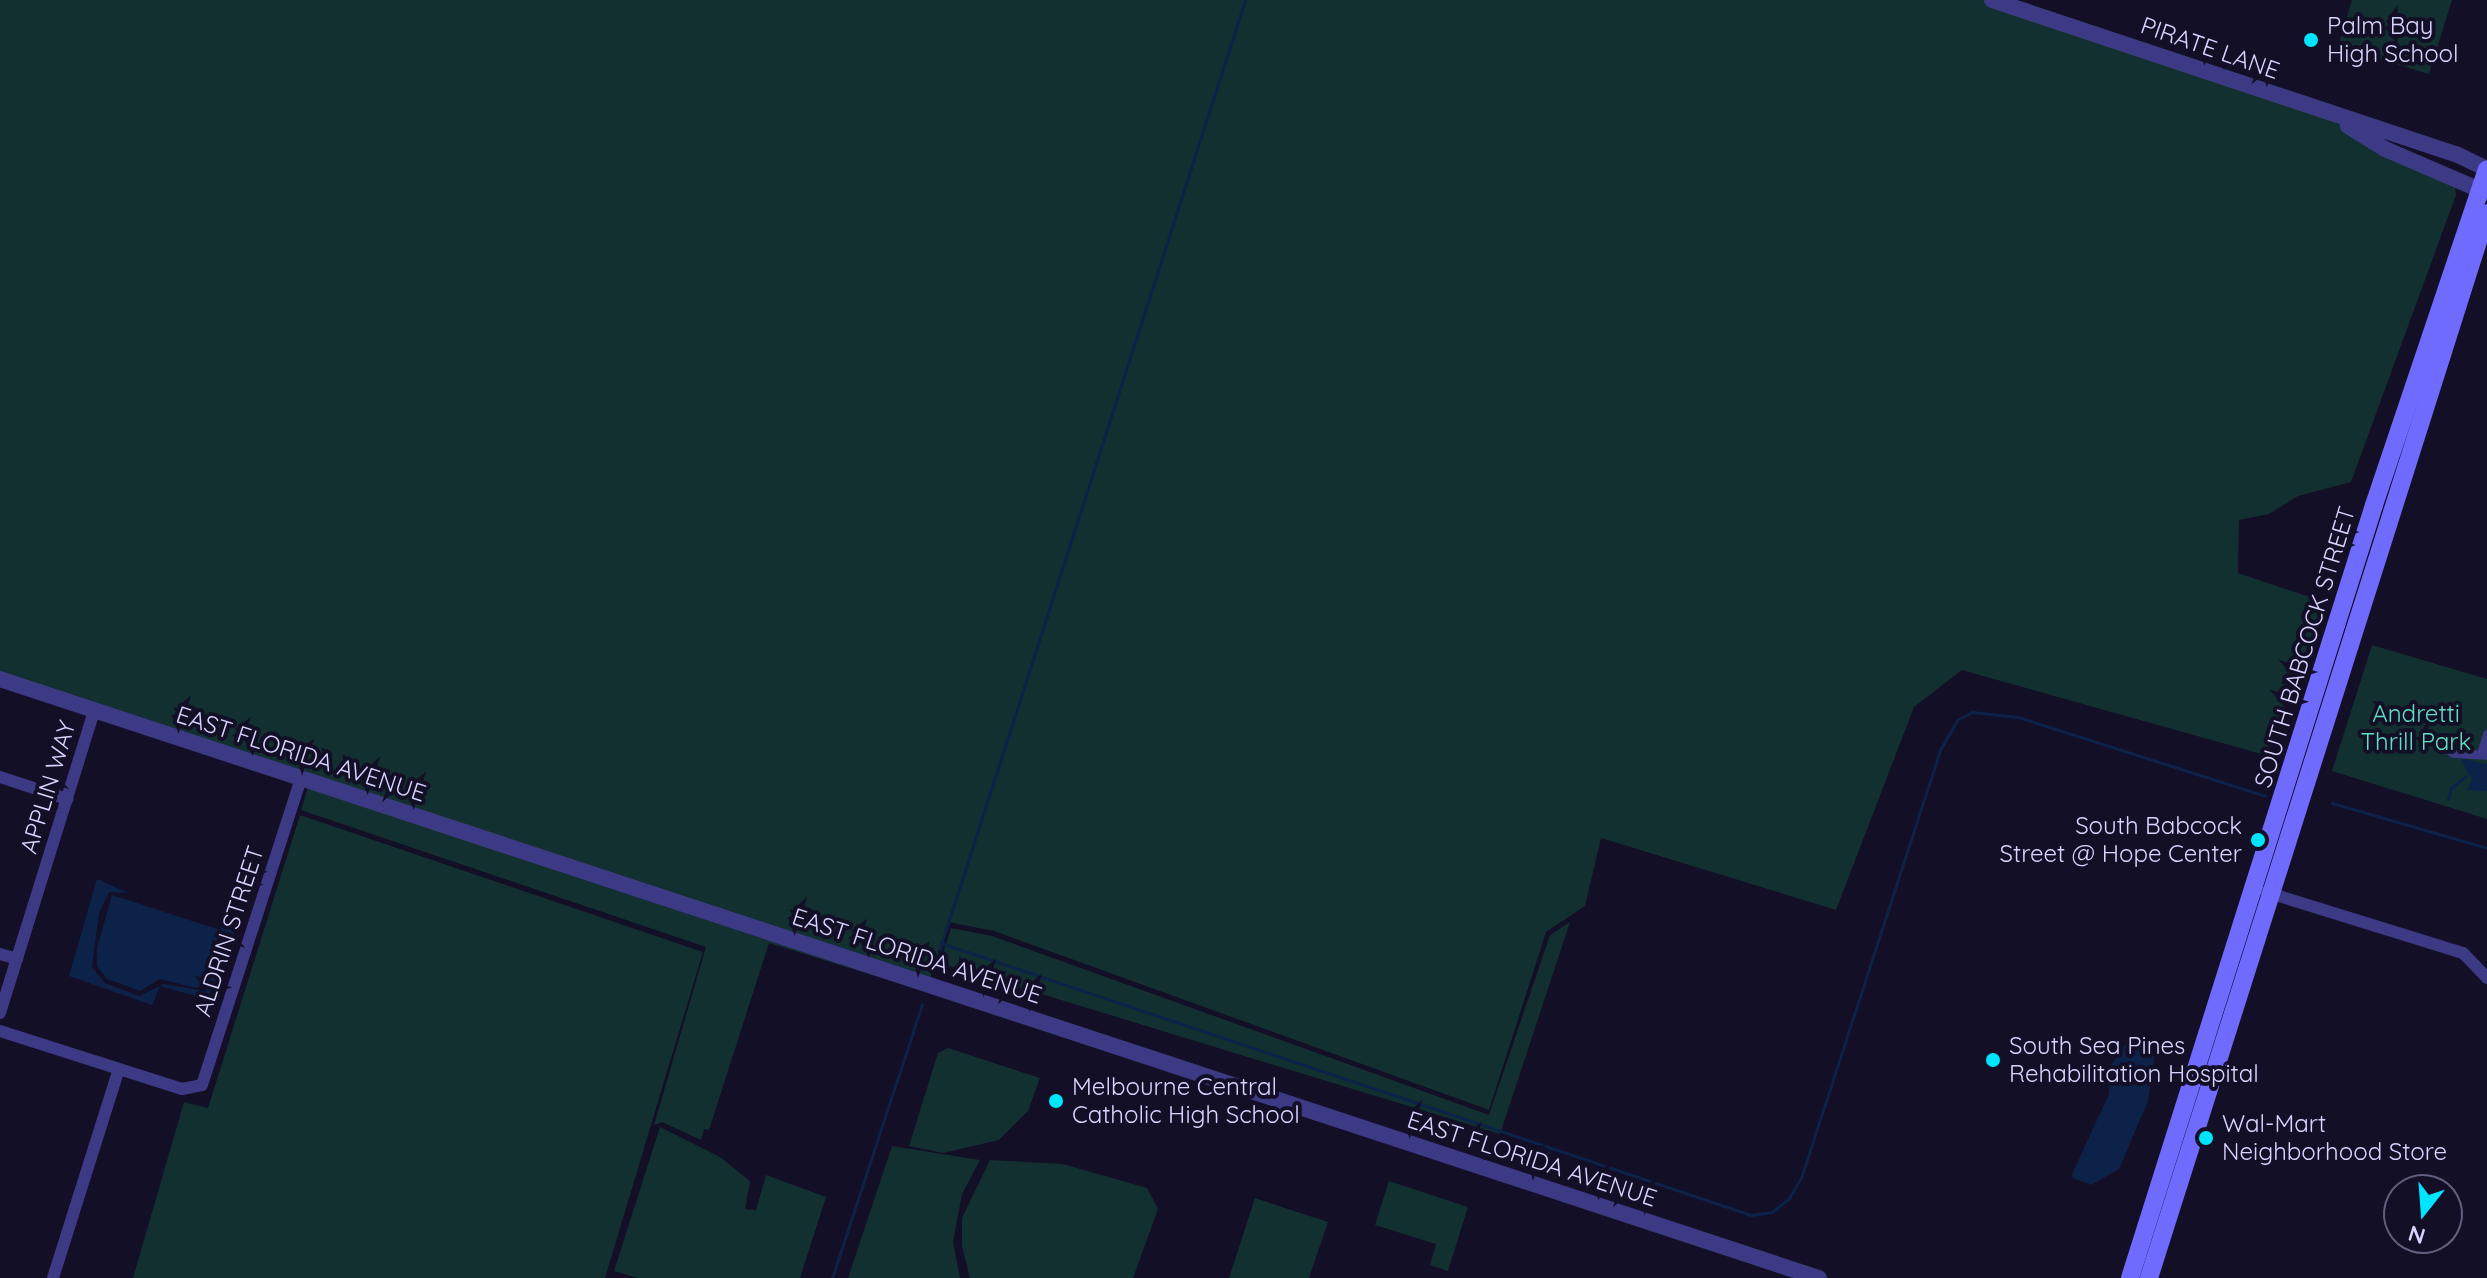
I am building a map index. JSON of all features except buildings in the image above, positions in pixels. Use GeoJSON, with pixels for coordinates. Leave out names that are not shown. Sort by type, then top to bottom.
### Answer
{"type":"FeatureCollection","features":[{"type":"Feature","properties":{"kind":"main road","name":"SOUTH BABCOCK STREET"},"geometry":{"type":"LineString","coordinates":[[2149,1278],[2264,891],[2483,191],[2487,169]]}},
{"type":"Feature","properties":{"kind":"main road","name":"SOUTH BABCOCK STREET"},"geometry":{"type":"LineString","coordinates":[[2130,1278],[2264,891],[2487,213]]}},
{"type":"Feature","properties":{"kind":"street","name":"PIRATE LANE"},"geometry":{"type":"LineString","coordinates":[[1992,0],[2456,154],[2487,169]]}},
{"type":"Feature","properties":{"kind":"street","name":"PIRATE LANE"},"geometry":{"type":"LineString","coordinates":[[2322,111],[2385,149],[2483,191]]}},
{"type":"Feature","properties":{"kind":"street","name":"EAST FLORIDA AVENUE"},"geometry":{"type":"LineString","coordinates":[[0,679],[1819,1278]]}},
{"type":"Feature","properties":{"kind":"street","name":"APPLIN WAY"},"geometry":{"type":"LineString","coordinates":[[0,1013],[94,711]]}},
{"type":"Feature","properties":{"kind":"street"},"geometry":{"type":"LineString","coordinates":[[2435,742],[2440,749],[2458,755],[2484,754],[2487,734]]}},
{"type":"Feature","properties":{"kind":"street"},"geometry":{"type":"LineString","coordinates":[[0,777],[67,799]]}},
{"type":"Feature","properties":{"kind":"street","name":"ALDRIN STREET"},"geometry":{"type":"LineString","coordinates":[[119,1069],[190,1089],[205,1077],[301,779]]}},
{"type":"Feature","properties":{"kind":"street"},"geometry":{"type":"LineString","coordinates":[[2264,891],[2463,953],[2487,978]]}},
{"type":"Feature","properties":{"kind":"street"},"geometry":{"type":"LineString","coordinates":[[0,954],[17,959]]}},
{"type":"Feature","properties":{"kind":"street"},"geometry":{"type":"LineString","coordinates":[[0,1031],[119,1069],[53,1278]]}},
{"type":"Feature","properties":{"kind":"green space"},"geometry":{"type":"Polygon","coordinates":[[[0,0],[1991,0],[2322,111],[2454,179],[2456,195],[2351,482],[2298,496],[2269,514],[2239,520],[2238,573],[2325,602],[2265,755],[1962,670],[1914,707],[1836,910],[1601,838],[1585,906],[1546,932],[1489,1110],[994,931],[948,922],[928,985],[0,679],[0,0]]]}},
{"type":"Feature","properties":{"kind":"green space"},"geometry":{"type":"Polygon","coordinates":[[[2352,0],[2452,0],[2429,74],[2338,46],[2352,0]]]}},
{"type":"Feature","properties":{"kind":"green space","name":"Andretti Thrill Park"},"geometry":{"type":"Polygon","coordinates":[[[2372,645],[2487,679],[2487,819],[2332,771],[2372,645]]]}},
{"type":"Feature","properties":{"kind":"green space"},"geometry":{"type":"Polygon","coordinates":[[[308,787],[907,986],[769,943],[709,1130],[704,1129],[701,1140],[662,1122],[654,1125],[706,947],[301,810],[308,787]]]}},
{"type":"Feature","properties":{"kind":"green space"},"geometry":{"type":"Polygon","coordinates":[[[300,815],[703,952],[605,1278],[133,1278],[184,1102],[208,1108],[300,815]]]}},
{"type":"Feature","properties":{"kind":"green space"},"geometry":{"type":"Polygon","coordinates":[[[1570,922],[1500,1134],[940,963],[951,928],[992,936],[1489,1115],[1550,935],[1570,922]]]}},
{"type":"Feature","properties":{"kind":"green space"},"geometry":{"type":"Polygon","coordinates":[[[948,1048],[1040,1078],[1028,1111],[999,1140],[943,1153],[909,1146],[938,1053],[948,1048]]]}},
{"type":"Feature","properties":{"kind":"green space"},"geometry":{"type":"Polygon","coordinates":[[[660,1127],[720,1157],[750,1181],[745,1209],[756,1210],[766,1175],[826,1197],[800,1278],[638,1278],[614,1271],[660,1127]]]}},
{"type":"Feature","properties":{"kind":"green space"},"geometry":{"type":"Polygon","coordinates":[[[892,1146],[980,1160],[962,1194],[953,1242],[960,1278],[848,1278],[892,1146]]]}},
{"type":"Feature","properties":{"kind":"green space"},"geometry":{"type":"Polygon","coordinates":[[[990,1160],[1063,1164],[1147,1188],[1158,1209],[1133,1278],[970,1278],[962,1246],[962,1218],[990,1160]]]}},
{"type":"Feature","properties":{"kind":"green space"},"geometry":{"type":"Polygon","coordinates":[[[1389,1181],[1468,1207],[1448,1271],[1430,1265],[1436,1244],[1375,1225],[1389,1181]]]}},
{"type":"Feature","properties":{"kind":"green space"},"geometry":{"type":"Polygon","coordinates":[[[1255,1198],[1328,1222],[1309,1278],[1229,1278],[1255,1198]]]}},
{"type":"Feature","properties":{"kind":"water"},"geometry":{"type":"Polygon","coordinates":[[[2460,758],[2487,764],[2487,791],[2467,790],[2472,780],[2460,758]]]}},
{"type":"Feature","properties":{"kind":"water"},"geometry":{"type":"Polygon","coordinates":[[[97,879],[128,893],[109,892],[99,913],[92,967],[105,983],[139,996],[164,984],[205,991],[225,945],[220,924],[236,929],[210,994],[200,997],[160,986],[152,1005],[69,976],[97,879]]]}},
{"type":"Feature","properties":{"kind":"water"},"geometry":{"type":"Polygon","coordinates":[[[112,895],[220,930],[207,982],[196,988],[160,979],[140,991],[107,979],[97,966],[97,948],[112,895]]]}},
{"type":"Feature","properties":{"kind":"water"},"geometry":{"type":"Polygon","coordinates":[[[2130,1037],[2151,1038],[2156,1045],[2148,1101],[2119,1169],[2091,1185],[2072,1178],[2073,1172],[2109,1094],[2110,1067],[2130,1037]]]}},
{"type":"Feature","properties":{"kind":"waterway"},"geometry":{"type":"LineString","coordinates":[[934,967],[1245,0]]}},
{"type":"Feature","properties":{"kind":"waterway"},"geometry":{"type":"LineString","coordinates":[[941,943],[1751,1215],[1772,1212],[1789,1198],[1801,1178],[1940,750],[1957,720],[1972,712],[2018,717],[2265,796]]}},
{"type":"Feature","properties":{"kind":"waterway"},"geometry":{"type":"LineString","coordinates":[[2448,799],[2451,788],[2466,776]]}},
{"type":"Feature","properties":{"kind":"waterway"},"geometry":{"type":"LineString","coordinates":[[2332,803],[2487,848]]}},
{"type":"Feature","properties":{"kind":"waterway"},"geometry":{"type":"LineString","coordinates":[[832,1278],[922,1004]]}},
{"type":"Feature","properties":{"kind":"place","name":"Palm Bay High School"},"geometry":{"type":"Point","coordinates":[2311,40]}},
{"type":"Feature","properties":{"kind":"place","name":"South Babcock Street @ Hope Center"},"geometry":{"type":"Point","coordinates":[2258,840]}},
{"type":"Feature","properties":{"kind":"place","name":"South Sea Pines Rehabilitation Hospital"},"geometry":{"type":"Point","coordinates":[1993,1060]}},
{"type":"Feature","properties":{"kind":"place","name":"Melbourne Central Catholic High School"},"geometry":{"type":"Point","coordinates":[1056,1101]}},
{"type":"Feature","properties":{"kind":"place","name":"Wal-Mart Neighborhood Store"},"geometry":{"type":"Point","coordinates":[2206,1138]}}]}
